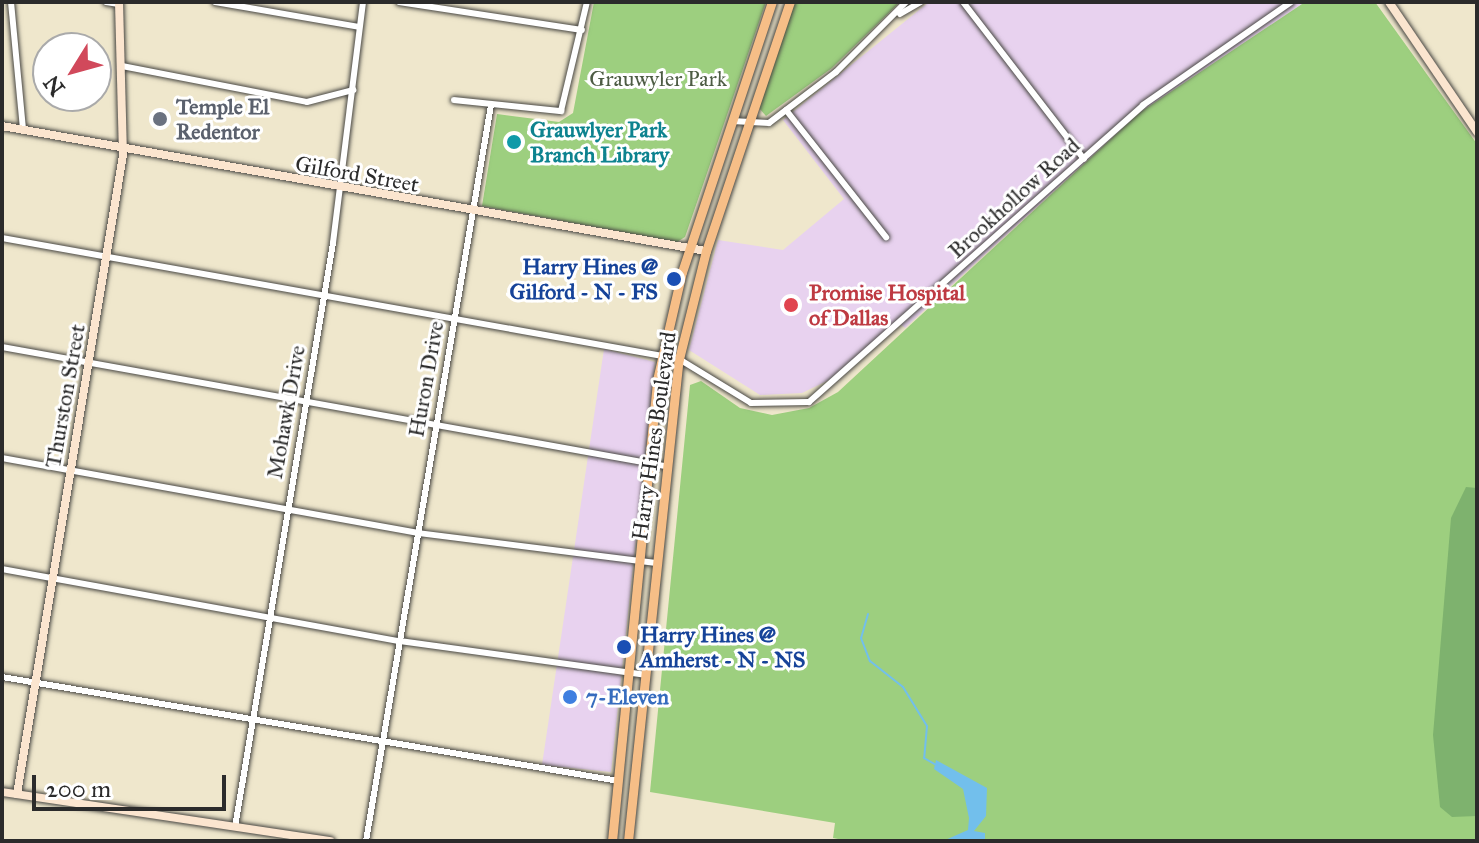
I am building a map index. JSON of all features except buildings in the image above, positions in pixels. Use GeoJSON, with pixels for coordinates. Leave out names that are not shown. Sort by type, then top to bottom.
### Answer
{"type":"FeatureCollection","features":[{"type":"Feature","properties":{"kind":"main road","name":"Harry Hines Boulevard"},"geometry":{"type":"LineString","coordinates":[[612,841],[662,356],[688,251],[772,2]]}},
{"type":"Feature","properties":{"kind":"main road","name":"Harry Hines Boulevard"},"geometry":{"type":"LineString","coordinates":[[628,841],[665,466],[679,359],[706,251],[790,2]]}},
{"type":"Feature","properties":{"kind":"street"},"geometry":{"type":"LineString","coordinates":[[11,2],[23,130]]}},
{"type":"Feature","properties":{"kind":"street"},"geometry":{"type":"LineString","coordinates":[[106,2],[119,3]]}},
{"type":"Feature","properties":{"kind":"street"},"geometry":{"type":"LineString","coordinates":[[215,2],[359,27]]}},
{"type":"Feature","properties":{"kind":"street","name":"Mohawk Drive"},"geometry":{"type":"LineString","coordinates":[[235,827],[324,296],[363,2]]}},
{"type":"Feature","properties":{"kind":"street"},"geometry":{"type":"LineString","coordinates":[[399,2],[582,30]]}},
{"type":"Feature","properties":{"kind":"street"},"geometry":{"type":"LineString","coordinates":[[454,100],[563,110],[587,2]]}},
{"type":"Feature","properties":{"kind":"street"},"geometry":{"type":"LineString","coordinates":[[897,16],[906,2]]}},
{"type":"Feature","properties":{"kind":"street"},"geometry":{"type":"LineString","coordinates":[[732,121],[762,126],[786,110],[897,16],[921,2]]}},
{"type":"Feature","properties":{"kind":"street"},"geometry":{"type":"LineString","coordinates":[[963,2],[1084,159]]}},
{"type":"Feature","properties":{"kind":"street","name":"Brookhollow Road"},"geometry":{"type":"LineString","coordinates":[[679,359],[751,403],[809,402],[1143,105],[1291,2]]}},
{"type":"Feature","properties":{"kind":"street"},"geometry":{"type":"LineString","coordinates":[[1389,2],[1475,129]]}},
{"type":"Feature","properties":{"kind":"street","name":"Thurston Street"},"geometry":{"type":"LineString","coordinates":[[17,794],[124,149],[119,3]]}},
{"type":"Feature","properties":{"kind":"street"},"geometry":{"type":"LineString","coordinates":[[122,66],[307,102],[353,90]]}},
{"type":"Feature","properties":{"kind":"street","name":"Huron Drive"},"geometry":{"type":"LineString","coordinates":[[366,841],[491,105]]}},
{"type":"Feature","properties":{"kind":"street"},"geometry":{"type":"LineString","coordinates":[[786,110],[886,237]]}},
{"type":"Feature","properties":{"kind":"street"},"geometry":{"type":"LineString","coordinates":[[1475,129],[1477,115]]}},
{"type":"Feature","properties":{"kind":"street","name":"Gilford Street"},"geometry":{"type":"LineString","coordinates":[[2,126],[340,190],[688,251],[706,251]]}},
{"type":"Feature","properties":{"kind":"street"},"geometry":{"type":"LineString","coordinates":[[2,238],[679,359]]}},
{"type":"Feature","properties":{"kind":"street"},"geometry":{"type":"LineString","coordinates":[[2,347],[665,466]]}},
{"type":"Feature","properties":{"kind":"street"},"geometry":{"type":"LineString","coordinates":[[2,458],[418,533],[655,563]]}},
{"type":"Feature","properties":{"kind":"street"},"geometry":{"type":"LineString","coordinates":[[2,569],[399,641],[646,675]]}},
{"type":"Feature","properties":{"kind":"street"},"geometry":{"type":"LineString","coordinates":[[2,677],[253,724],[619,781]]}},
{"type":"Feature","properties":{"kind":"street"},"geometry":{"type":"LineString","coordinates":[[2,792],[330,841]]}},
{"type":"Feature","properties":{"kind":"shaded area"},"geometry":{"type":"Polygon","coordinates":[[[929,2],[1305,2],[1139,113],[905,328],[897,321],[829,380],[802,393],[760,395],[689,350],[718,240],[783,250],[844,199],[783,120],[929,2]]]}},
{"type":"Feature","properties":{"kind":"shaded area"},"geometry":{"type":"Polygon","coordinates":[[[604,349],[655,362],[611,772],[542,765],[604,349]]]}},
{"type":"Feature","properties":{"kind":"green space","name":"Grauwyler Park"},"geometry":{"type":"Polygon","coordinates":[[[594,2],[766,2],[685,237],[677,242],[482,206],[497,114],[559,122],[573,113],[594,2]]]}},
{"type":"Feature","properties":{"kind":"green space"},"geometry":{"type":"Polygon","coordinates":[[[794,2],[900,2],[832,68],[766,116],[759,108],[794,2]]]}},
{"type":"Feature","properties":{"kind":"green space"},"geometry":{"type":"Polygon","coordinates":[[[1305,2],[1375,2],[1477,144],[1477,841],[848,841],[833,838],[835,823],[650,792],[690,385],[701,381],[740,408],[772,415],[809,408],[838,392],[1139,113],[1305,2]]]}},
{"type":"Feature","properties":{"kind":"green space"},"geometry":{"type":"Polygon","coordinates":[[[1466,487],[1477,488],[1477,816],[1452,817],[1440,807],[1433,735],[1451,518],[1466,487]]]}},
{"type":"Feature","properties":{"kind":"water"},"geometry":{"type":"Polygon","coordinates":[[[936,760],[987,788],[986,816],[974,831],[985,833],[985,841],[943,841],[968,830],[969,818],[963,789],[934,769],[936,760]]]}},
{"type":"Feature","properties":{"kind":"waterway"},"geometry":{"type":"LineString","coordinates":[[868,614],[861,638],[870,661],[903,687],[927,726],[924,758],[936,765]]}},
{"type":"Feature","properties":{"kind":"place","name":"Temple El Redentor"},"geometry":{"type":"Point","coordinates":[160,119]}},
{"type":"Feature","properties":{"kind":"place","name":"Grauwlyer Park Branch Library"},"geometry":{"type":"Point","coordinates":[514,142]}},
{"type":"Feature","properties":{"kind":"place","name":"Harry Hines @ Gilford - N - FS"},"geometry":{"type":"Point","coordinates":[674,279]}},
{"type":"Feature","properties":{"kind":"place","name":"Promise Hospital of Dallas"},"geometry":{"type":"Point","coordinates":[791,305]}},
{"type":"Feature","properties":{"kind":"place","name":"Harry Hines @ Amherst - N - NS"},"geometry":{"type":"Point","coordinates":[624,647]}},
{"type":"Feature","properties":{"kind":"place","name":"7-Eleven"},"geometry":{"type":"Point","coordinates":[570,697]}}]}
